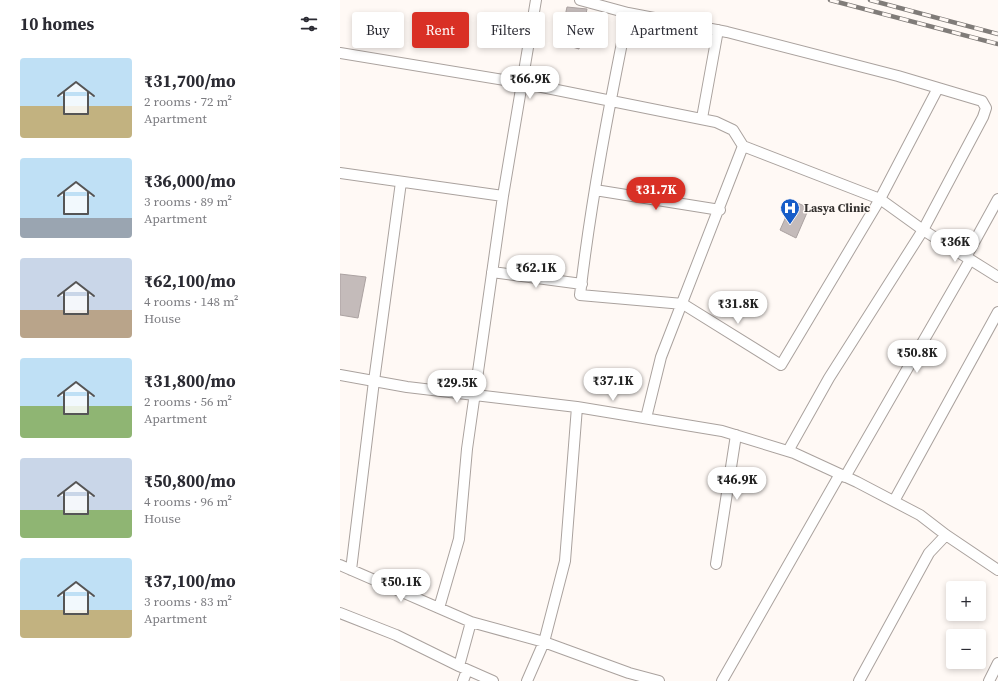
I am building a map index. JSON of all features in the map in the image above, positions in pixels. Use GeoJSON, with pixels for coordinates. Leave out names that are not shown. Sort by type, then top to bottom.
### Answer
{"type":"FeatureCollection","features":[{"type":"Feature","properties":{"kind":"street"},"geometry":{"type":"LineString","coordinates":[[439,608],[459,539],[467,449],[474,395],[503,196],[536,0]]}},
{"type":"Feature","properties":{"kind":"street"},"geometry":{"type":"LineString","coordinates":[[580,0],[624,12]]}},
{"type":"Feature","properties":{"kind":"street"},"geometry":{"type":"LineString","coordinates":[[712,29],[938,88],[982,101],[986,108],[983,117],[923,230],[829,378],[788,451]]}},
{"type":"Feature","properties":{"kind":"street"},"geometry":{"type":"LineString","coordinates":[[702,118],[718,30]]}},
{"type":"Feature","properties":{"kind":"street"},"geometry":{"type":"LineString","coordinates":[[621,48],[610,99],[595,190],[580,295],[683,304],[781,365],[880,200],[938,88]]}},
{"type":"Feature","properties":{"kind":"street"},"geometry":{"type":"LineString","coordinates":[[340,52],[610,99],[716,122],[733,130],[743,146],[880,200],[923,230],[998,277]]}},
{"type":"Feature","properties":{"kind":"street"},"geometry":{"type":"LineString","coordinates":[[646,418],[661,358],[720,210],[743,146]]}},
{"type":"Feature","properties":{"kind":"street"},"geometry":{"type":"LineString","coordinates":[[340,173],[503,196]]}},
{"type":"Feature","properties":{"kind":"street"},"geometry":{"type":"LineString","coordinates":[[351,570],[374,381],[401,182]]}},
{"type":"Feature","properties":{"kind":"street"},"geometry":{"type":"LineString","coordinates":[[595,190],[720,210]]}},
{"type":"Feature","properties":{"kind":"street"},"geometry":{"type":"LineString","coordinates":[[722,681],[843,476],[968,258],[998,199]]}},
{"type":"Feature","properties":{"kind":"street"},"geometry":{"type":"LineString","coordinates":[[492,272],[582,284]]}},
{"type":"Feature","properties":{"kind":"street"},"geometry":{"type":"LineString","coordinates":[[894,501],[998,312]]}},
{"type":"Feature","properties":{"kind":"street"},"geometry":{"type":"LineString","coordinates":[[340,375],[474,395],[577,407],[722,431],[736,435],[788,451],[894,501],[920,515],[946,535],[998,570]]}},
{"type":"Feature","properties":{"kind":"street"},"geometry":{"type":"LineString","coordinates":[[527,681],[544,642],[565,561],[577,407]]}},
{"type":"Feature","properties":{"kind":"street"},"geometry":{"type":"LineString","coordinates":[[716,564],[736,435]]}},
{"type":"Feature","properties":{"kind":"street"},"geometry":{"type":"LineString","coordinates":[[859,681],[929,553],[946,535]]}},
{"type":"Feature","properties":{"kind":"street"},"geometry":{"type":"LineString","coordinates":[[340,565],[471,622],[544,642],[629,673],[659,681]]}},
{"type":"Feature","properties":{"kind":"street"},"geometry":{"type":"LineString","coordinates":[[340,613],[396,635],[493,681]]}},
{"type":"Feature","properties":{"kind":"street"},"geometry":{"type":"LineString","coordinates":[[462,681],[471,622]]}},
{"type":"Feature","properties":{"kind":"street"},"geometry":{"type":"LineString","coordinates":[[989,681],[998,663]]}},
{"type":"Feature","properties":{"kind":"building"},"geometry":{"type":"Polygon","coordinates":[[[567,7],[587,9],[586,12],[566,12],[567,7]]]}},
{"type":"Feature","properties":{"kind":"building"},"geometry":{"type":"Polygon","coordinates":[[[793,201],[809,208],[796,238],[780,230],[793,201]]]}},
{"type":"Feature","properties":{"kind":"building"},"geometry":{"type":"Polygon","coordinates":[[[340,274],[366,277],[358,318],[340,315],[340,274]]]}},
{"type":"Feature","properties":{"kind":"railway"},"geometry":{"type":"LineString","coordinates":[[830,0],[998,44]]}},
{"type":"Feature","properties":{"kind":"railway"},"geometry":{"type":"LineString","coordinates":[[870,0],[998,34]]}},
{"type":"Feature","properties":{"kind":"place","name":"Lasya Clinic"},"geometry":{"type":"Point","coordinates":[790,225]}}]}
